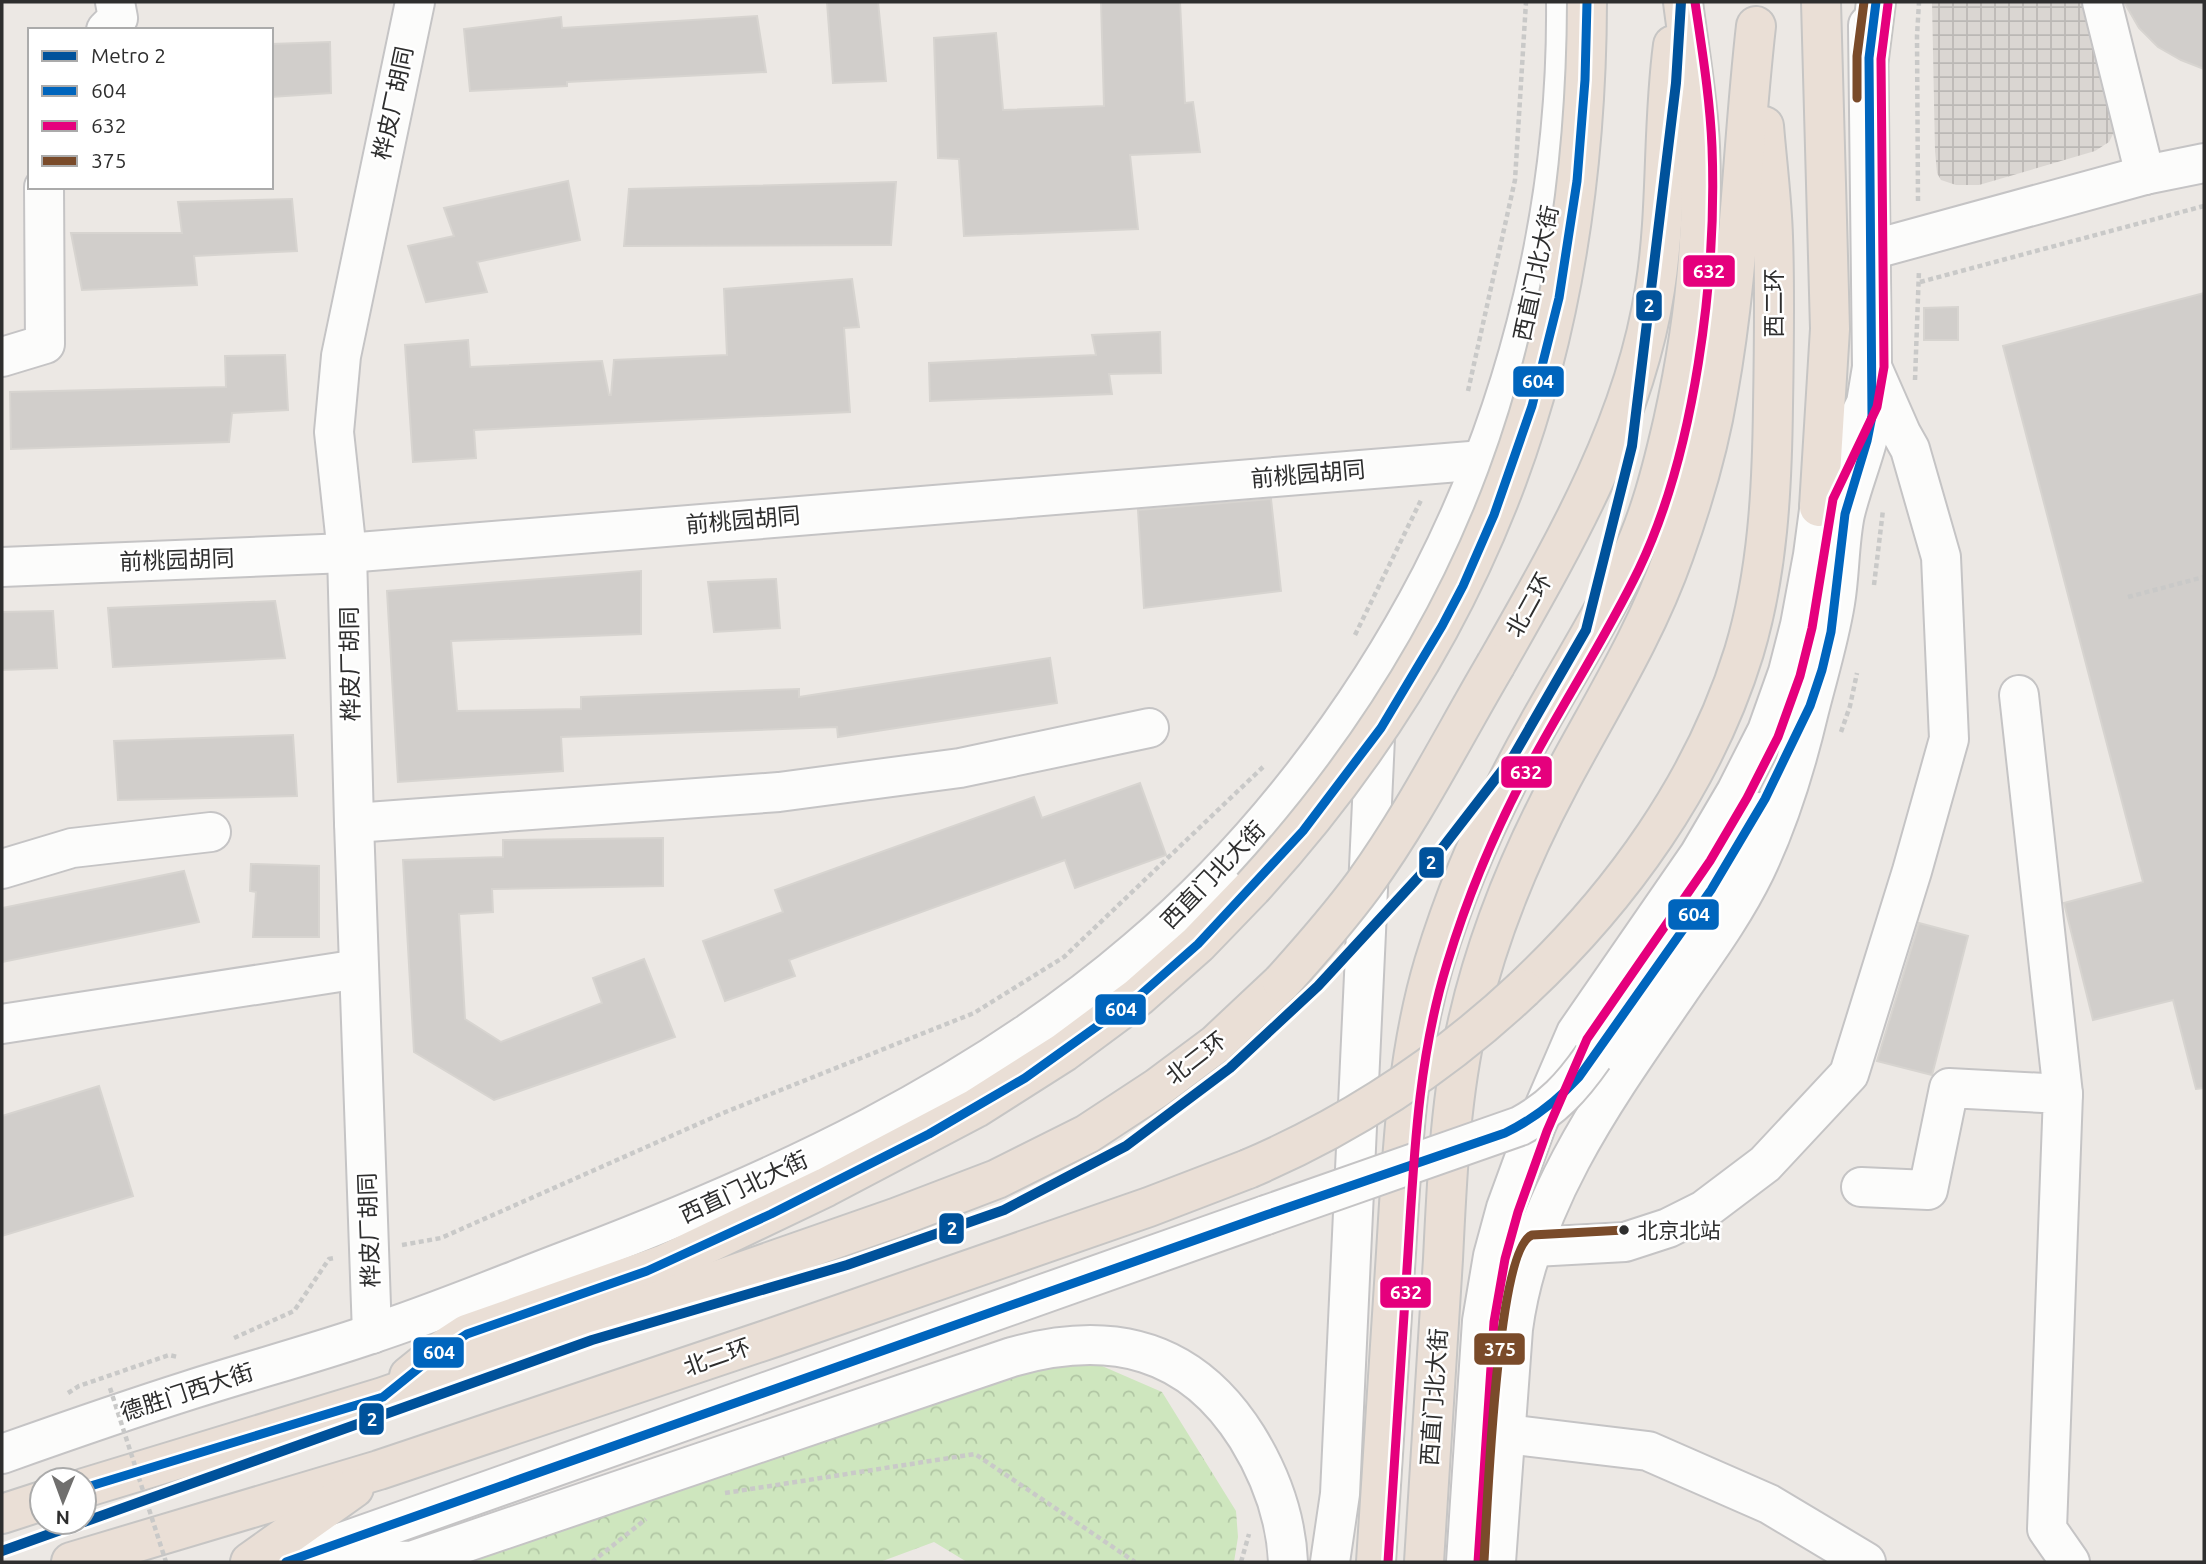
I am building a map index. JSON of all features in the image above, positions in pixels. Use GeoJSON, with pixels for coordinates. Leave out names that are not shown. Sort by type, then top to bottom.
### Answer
{"type":"FeatureCollection","features":[{"type":"Feature","properties":{"kind":"highway"},"geometry":{"type":"LineString","coordinates":[[383,1397],[435,1355],[467,1334],[665,1264],[782,1209],[976,1108],[1064,1052],[1139,997],[1198,944],[1303,831],[1334,792],[1399,699],[1462,586],[1498,503],[1532,405],[1561,286],[1577,181],[1585,80],[1587,2]]}},
{"type":"Feature","properties":{"kind":"highway","name":"北二环"},"geometry":{"type":"LineString","coordinates":[[98,1484],[383,1397],[895,1218],[1020,1169],[1087,1134],[1157,1088],[1216,1044],[1282,982],[1352,900],[1383,856],[1496,663],[1584,500],[1615,431],[1639,365],[1658,272],[1667,101],[1681,2]]}},
{"type":"Feature","properties":{"kind":"highway","name":"西直门北大街"},"geometry":{"type":"LineString","coordinates":[[1376,1562],[1406,1122],[1416,1037],[1427,986],[1456,894],[1483,832],[1524,750],[1619,581],[1640,535],[1659,478],[1681,384],[1695,292],[1701,172],[1699,124],[1681,2]]}},
{"type":"Feature","properties":{"kind":"highway"},"geometry":{"type":"LineString","coordinates":[[1819,507],[1830,329],[1821,2]]}},
{"type":"Feature","properties":{"kind":"highway","name":"西直门北大街"},"geometry":{"type":"LineString","coordinates":[[1424,1562],[1449,1159],[1459,1069],[1468,1021],[1493,938],[1523,859],[1651,611],[1675,553],[1696,486],[1715,409],[1731,308],[1756,14]]}},
{"type":"Feature","properties":{"kind":"highway","name":"西二环"},"geometry":{"type":"LineString","coordinates":[[1755,604],[1762,574],[1769,514],[1774,374],[1773,236],[1756,14]]}},
{"type":"Feature","properties":{"kind":"highway"},"geometry":{"type":"LineString","coordinates":[[1755,604],[1830,329]]}},
{"type":"Feature","properties":{"kind":"highway","name":"北二环"},"geometry":{"type":"LineString","coordinates":[[71,1562],[379,1470],[775,1337],[1136,1211],[1248,1169],[1314,1138],[1384,1099],[1456,1048],[1524,989],[1559,955],[1604,904],[1641,856],[1676,802],[1714,727],[1734,681],[1755,604]]}},
{"type":"Feature","properties":{"kind":"highway"},"geometry":{"type":"LineString","coordinates":[[250,1562],[379,1470]]}},
{"type":"Feature","properties":{"kind":"highway"},"geometry":{"type":"LineString","coordinates":[[1428,1501],[1432,1562]]}},
{"type":"Feature","properties":{"kind":"highway"},"geometry":{"type":"LineString","coordinates":[[2,1514],[28,1506]]}},
{"type":"Feature","properties":{"kind":"highway"},"geometry":{"type":"LineString","coordinates":[[1366,1562],[1374,1543],[1379,1519]]}},
{"type":"Feature","properties":{"kind":"main road"},"geometry":{"type":"LineString","coordinates":[[1869,58],[1875,2]]}},
{"type":"Feature","properties":{"kind":"street"},"geometry":{"type":"LineString","coordinates":[[109,28],[118,18],[115,2]]}},
{"type":"Feature","properties":{"kind":"street","name":"桦皮厂胡同"},"geometry":{"type":"LineString","coordinates":[[372,1334],[347,553],[334,432],[341,356],[415,2]]}},
{"type":"Feature","properties":{"kind":"street","name":"西直门北大街"},"geometry":{"type":"LineString","coordinates":[[372,1334],[653,1228],[870,1127],[977,1067],[1070,1003],[1128,958],[1214,879],[1320,752],[1364,657],[1436,567],[1483,460],[1518,355],[1549,216],[1564,102],[1566,2]]}},
{"type":"Feature","properties":{"kind":"street","name":"西直门北大街"},"geometry":{"type":"LineString","coordinates":[[1466,1562],[1482,1321],[1493,1256],[1506,1208],[1576,1033],[1699,855],[1767,732],[1788,672],[1800,625],[1819,507],[1826,482],[1866,403],[1872,367],[1867,2]]}},
{"type":"Feature","properties":{"kind":"street"},"geometry":{"type":"LineString","coordinates":[[2102,2],[2145,175]]}},
{"type":"Feature","properties":{"kind":"street"},"geometry":{"type":"LineString","coordinates":[[1871,250],[2145,175],[2204,163]]}},
{"type":"Feature","properties":{"kind":"street"},"geometry":{"type":"LineString","coordinates":[[2,357],[45,345],[44,189]]}},
{"type":"Feature","properties":{"kind":"street"},"geometry":{"type":"LineString","coordinates":[[1496,1562],[1514,1322],[1521,1287],[1560,1180],[1579,1143],[1744,893],[1781,810],[1795,768],[1835,605],[1845,516],[1869,434],[1872,367]]}},
{"type":"Feature","properties":{"kind":"street"},"geometry":{"type":"LineString","coordinates":[[1534,1247],[1625,1242],[1668,1228],[1704,1210],[1766,1164],[1849,1074],[1912,871],[1949,738],[1941,557],[1910,449],[1872,367]]}},
{"type":"Feature","properties":{"kind":"street","name":"前桃园胡同"},"geometry":{"type":"LineString","coordinates":[[2,567],[347,553],[1483,460]]}},
{"type":"Feature","properties":{"kind":"street"},"geometry":{"type":"LineString","coordinates":[[1330,1562],[1339,1494],[1364,657]]}},
{"type":"Feature","properties":{"kind":"street"},"geometry":{"type":"LineString","coordinates":[[2019,695],[2063,1094],[2047,1528],[2070,1562]]}},
{"type":"Feature","properties":{"kind":"street"},"geometry":{"type":"LineString","coordinates":[[323,1556],[1266,1215],[1520,1126],[1551,1107],[1563,1096],[1722,872],[1765,799],[1810,709]]}},
{"type":"Feature","properties":{"kind":"street"},"geometry":{"type":"LineString","coordinates":[[354,823],[779,792],[961,768],[1149,727]]}},
{"type":"Feature","properties":{"kind":"street"},"geometry":{"type":"LineString","coordinates":[[2,869],[72,848],[211,832]]}},
{"type":"Feature","properties":{"kind":"street"},"geometry":{"type":"LineString","coordinates":[[2,1024],[359,970]]}},
{"type":"Feature","properties":{"kind":"street"},"geometry":{"type":"LineString","coordinates":[[1861,1187],[1928,1190],[1949,1088],[2063,1094]]}},
{"type":"Feature","properties":{"kind":"street","name":"德胜门西大街"},"geometry":{"type":"LineString","coordinates":[[2,1454],[184,1391],[372,1334]]}},
{"type":"Feature","properties":{"kind":"street"},"geometry":{"type":"LineString","coordinates":[[323,1556],[371,1556],[394,1561],[414,1560],[999,1361],[1043,1350],[1088,1345],[1130,1349],[1166,1361],[1200,1381],[1222,1403],[1243,1431],[1270,1477],[1283,1522],[1288,1562]]}},
{"type":"Feature","properties":{"kind":"street"},"geometry":{"type":"LineString","coordinates":[[1506,1434],[1648,1451],[1769,1504],[1866,1562]]}},
{"type":"Feature","properties":{"kind":"path"},"geometry":{"type":"LineString","coordinates":[[1466,400],[1515,180],[1526,2]]}},
{"type":"Feature","properties":{"kind":"path"},"geometry":{"type":"LineString","coordinates":[[1920,282],[2204,205]]}},
{"type":"Feature","properties":{"kind":"path"},"geometry":{"type":"LineString","coordinates":[[1364,657],[1439,464]]}},
{"type":"Feature","properties":{"kind":"path"},"geometry":{"type":"LineString","coordinates":[[2128,597],[2204,578]]}},
{"type":"Feature","properties":{"kind":"path"},"geometry":{"type":"LineString","coordinates":[[225,1343],[294,1311],[329,1259],[440,1238],[723,1114],[974,1013],[1064,957],[1272,757]]}},
{"type":"Feature","properties":{"kind":"path"},"geometry":{"type":"LineString","coordinates":[[61,1398],[79,1386],[169,1355],[190,1359]]}},
{"type":"Feature","properties":{"kind":"path"},"geometry":{"type":"LineString","coordinates":[[110,1388],[166,1562]]}},
{"type":"Feature","properties":{"kind":"path"},"geometry":{"type":"LineString","coordinates":[[721,1493],[975,1454],[1135,1562]]}},
{"type":"Feature","properties":{"kind":"path"},"geometry":{"type":"LineString","coordinates":[[592,1562],[646,1519]]}},
{"type":"Feature","properties":{"kind":"green space"},"geometry":{"type":"Polygon","coordinates":[[[1030,1365],[1102,1366],[1162,1392],[1236,1511],[1238,1537],[1234,1562],[967,1562],[934,1542],[880,1562],[430,1562],[1030,1365]]]}},
{"type":"Feature","properties":{"kind":"shaded area"},"geometry":{"type":"Polygon","coordinates":[[[1932,2],[2090,2],[2115,130],[2109,142],[2095,151],[1979,185],[1956,185],[1941,180],[1937,173],[1935,151],[1932,2]]]}},
{"type":"Feature","properties":{"kind":"building"},"geometry":{"type":"Polygon","coordinates":[[[827,2],[878,2],[886,81],[833,83],[827,2]]]}},
{"type":"Feature","properties":{"kind":"building"},"geometry":{"type":"Polygon","coordinates":[[[1101,2],[1180,2],[1185,103],[1193,102],[1200,152],[1130,155],[1138,229],[964,236],[959,159],[938,158],[934,38],[996,33],[1003,110],[1104,106],[1101,2]]]}},
{"type":"Feature","properties":{"kind":"building"},"geometry":{"type":"Polygon","coordinates":[[[2124,2],[2204,2],[2204,69],[2158,47],[2139,28],[2124,2]]]}},
{"type":"Feature","properties":{"kind":"building"},"geometry":{"type":"Polygon","coordinates":[[[757,16],[766,72],[567,82],[567,86],[470,91],[464,29],[561,17],[562,28],[757,16]]]}},
{"type":"Feature","properties":{"kind":"building"},"geometry":{"type":"Polygon","coordinates":[[[330,42],[331,93],[273,97],[273,44],[330,42]]]}},
{"type":"Feature","properties":{"kind":"building"},"geometry":{"type":"Polygon","coordinates":[[[568,181],[580,240],[477,262],[487,292],[426,302],[408,246],[454,236],[444,208],[568,181]]]}},
{"type":"Feature","properties":{"kind":"building"},"geometry":{"type":"Polygon","coordinates":[[[896,182],[891,245],[624,246],[629,189],[896,182]]]}},
{"type":"Feature","properties":{"kind":"building"},"geometry":{"type":"Polygon","coordinates":[[[292,199],[297,251],[194,256],[197,285],[82,290],[71,233],[182,233],[178,202],[292,199]]]}},
{"type":"Feature","properties":{"kind":"building"},"geometry":{"type":"Polygon","coordinates":[[[852,279],[859,327],[844,328],[850,412],[474,430],[476,458],[413,462],[405,345],[468,340],[470,367],[602,361],[611,395],[614,360],[727,355],[724,289],[852,279]]]}},
{"type":"Feature","properties":{"kind":"building"},"geometry":{"type":"Polygon","coordinates":[[[2204,293],[2204,1088],[2196,1089],[2173,1000],[2093,1020],[2064,903],[2143,882],[2003,346],[2204,293]]]}},
{"type":"Feature","properties":{"kind":"building"},"geometry":{"type":"Polygon","coordinates":[[[1958,307],[1958,340],[1924,340],[1924,308],[1958,307]]]}},
{"type":"Feature","properties":{"kind":"building"},"geometry":{"type":"Polygon","coordinates":[[[1160,332],[1161,373],[1109,374],[1112,394],[930,401],[929,363],[1096,355],[1092,335],[1160,332]]]}},
{"type":"Feature","properties":{"kind":"building"},"geometry":{"type":"Polygon","coordinates":[[[285,355],[288,410],[232,413],[229,442],[11,449],[10,392],[226,387],[225,356],[285,355]]]}},
{"type":"Feature","properties":{"kind":"building"},"geometry":{"type":"Polygon","coordinates":[[[1271,499],[1281,591],[1144,608],[1138,510],[1271,499]]]}},
{"type":"Feature","properties":{"kind":"building"},"geometry":{"type":"Polygon","coordinates":[[[641,571],[641,634],[451,641],[457,711],[581,709],[581,697],[799,689],[799,697],[1050,658],[1057,703],[838,737],[837,727],[561,737],[563,771],[398,782],[387,591],[641,571]]]}},
{"type":"Feature","properties":{"kind":"building"},"geometry":{"type":"Polygon","coordinates":[[[776,579],[780,628],[714,632],[708,582],[776,579]]]}},
{"type":"Feature","properties":{"kind":"building"},"geometry":{"type":"Polygon","coordinates":[[[275,601],[285,658],[113,667],[108,608],[275,601]]]}},
{"type":"Feature","properties":{"kind":"building"},"geometry":{"type":"Polygon","coordinates":[[[53,611],[57,668],[2,670],[2,612],[53,611]]]}},
{"type":"Feature","properties":{"kind":"building"},"geometry":{"type":"Polygon","coordinates":[[[293,735],[297,796],[118,800],[114,741],[293,735]]]}},
{"type":"Feature","properties":{"kind":"building"},"geometry":{"type":"Polygon","coordinates":[[[1140,783],[1166,855],[1075,888],[1065,860],[789,960],[795,976],[725,1001],[703,941],[783,912],[775,890],[1034,797],[1042,818],[1140,783]]]}},
{"type":"Feature","properties":{"kind":"building"},"geometry":{"type":"Polygon","coordinates":[[[663,838],[663,886],[492,889],[493,912],[459,914],[465,1019],[501,1042],[602,1003],[593,978],[644,959],[675,1037],[494,1100],[414,1052],[403,860],[503,857],[503,840],[663,838]]]}},
{"type":"Feature","properties":{"kind":"building"},"geometry":{"type":"Polygon","coordinates":[[[251,864],[319,866],[319,937],[253,937],[256,892],[250,891],[251,864]]]}},
{"type":"Feature","properties":{"kind":"building"},"geometry":{"type":"Polygon","coordinates":[[[184,871],[199,922],[2,962],[2,908],[184,871]]]}},
{"type":"Feature","properties":{"kind":"building"},"geometry":{"type":"Polygon","coordinates":[[[1919,923],[1968,936],[1932,1075],[1877,1061],[1919,923]]]}},
{"type":"Feature","properties":{"kind":"building"},"geometry":{"type":"Polygon","coordinates":[[[99,1086],[133,1196],[2,1236],[2,1116],[99,1086]]]}},
{"type":"Feature","properties":{"kind":"metro line","name":"2"},"geometry":{"type":"LineString","coordinates":[[98,1517],[592,1340],[847,1265],[1004,1210],[1126,1146],[1230,1068],[1318,986],[1426,869],[1514,755],[1586,630],[1632,446],[1676,83],[1681,2]]}},
{"type":"Feature","properties":{"kind":"metro line","name":"2"},"geometry":{"type":"LineString","coordinates":[[2,1551],[44,1536]]}},
{"type":"Feature","properties":{"kind":"transit line","name":"604"},"geometry":{"type":"LineString","coordinates":[[98,1484],[383,1397],[435,1355],[467,1334],[647,1271],[771,1214],[929,1134],[1025,1078],[1138,997],[1198,944],[1303,831],[1381,728],[1442,626],[1494,515],[1532,406],[1559,298],[1577,181],[1585,80],[1587,2]]}},
{"type":"Feature","properties":{"kind":"transit line","name":"632"},"geometry":{"type":"LineString","coordinates":[[1388,1562],[1415,1144],[1423,1071],[1437,999],[1465,910],[1497,831],[1536,754],[1639,569],[1675,472],[1688,418],[1706,307],[1713,198],[1709,110],[1695,2]]}},
{"type":"Feature","properties":{"kind":"transit line","name":"375"},"geometry":{"type":"LineString","coordinates":[[1857,98],[1857,56],[1864,2]]}},
{"type":"Feature","properties":{"kind":"transit line","name":"604"},"geometry":{"type":"LineString","coordinates":[[286,1562],[1505,1133],[1554,1102],[1571,1086],[1711,890],[1765,799],[1810,706],[1822,670],[1831,632],[1845,514],[1872,416],[1869,58],[1876,2]]}},
{"type":"Feature","properties":{"kind":"transit line","name":"632"},"geometry":{"type":"LineString","coordinates":[[1478,1562],[1494,1322],[1505,1259],[1518,1212],[1547,1131],[1587,1039],[1710,861],[1747,798],[1778,737],[1800,676],[1812,628],[1833,499],[1877,407],[1884,367],[1881,59],[1888,4]]}},
{"type":"Feature","properties":{"kind":"transit line","name":"375"},"geometry":{"type":"LineString","coordinates":[[1484,1561],[1491,1441],[1502,1332],[1510,1285],[1520,1251],[1532,1235],[1624,1230]]}},
{"type":"Feature","properties":{"kind":"place","name":"北京北站"},"geometry":{"type":"Point","coordinates":[1624,1230]}}]}
